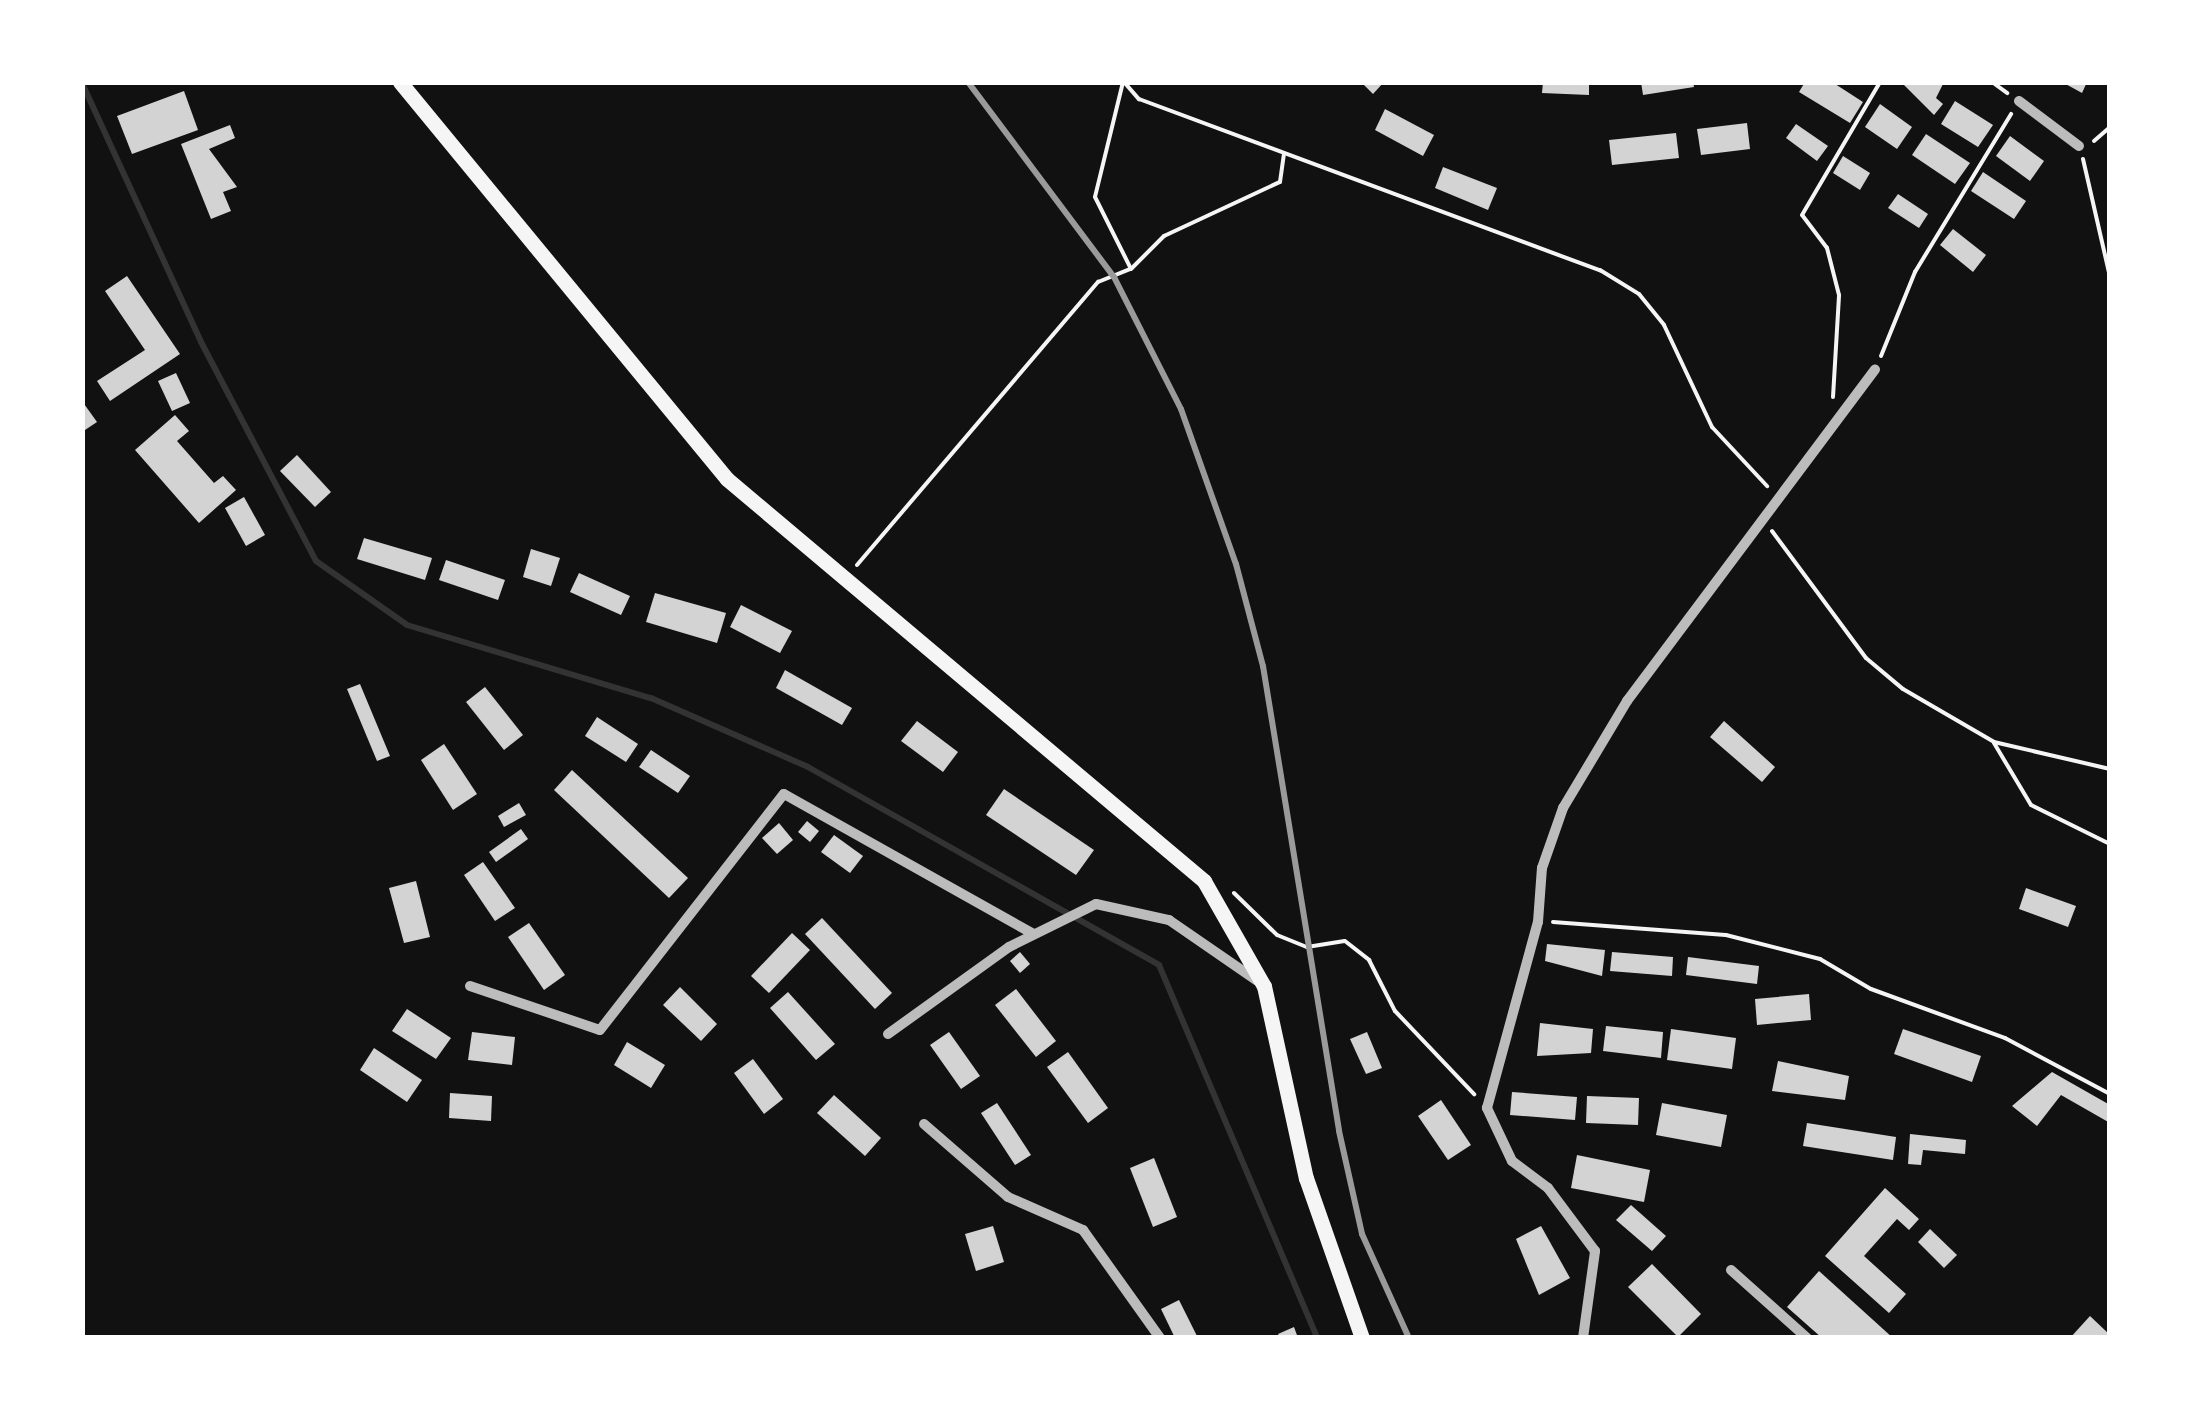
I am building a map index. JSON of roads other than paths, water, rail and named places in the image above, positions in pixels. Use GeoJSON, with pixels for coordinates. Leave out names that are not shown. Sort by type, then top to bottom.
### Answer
{"type":"FeatureCollection","features":[{"type":"Feature","properties":{"kind":"main road"},"geometry":{"type":"LineString","coordinates":[[400,82],[727,479],[1204,880],[1264,986],[1306,1178],[1362,1338]]}},
{"type":"Feature","properties":{"kind":"street"},"geometry":{"type":"LineString","coordinates":[[2019,101],[2080,146]]}},
{"type":"Feature","properties":{"kind":"street"},"geometry":{"type":"LineString","coordinates":[[1583,1338],[1596,1250],[1548,1188],[1512,1161],[1487,1108],[1538,922],[1542,868],[1563,808],[1627,702],[1768,526],[1875,370]]}},
{"type":"Feature","properties":{"kind":"street"},"geometry":{"type":"LineString","coordinates":[[470,986],[600,1030],[784,794],[1033,934]]}},
{"type":"Feature","properties":{"kind":"street"},"geometry":{"type":"LineString","coordinates":[[888,1034],[1033,934],[1096,904],[1130,907],[1211,945],[1264,986]]}},
{"type":"Feature","properties":{"kind":"street"},"geometry":{"type":"LineString","coordinates":[[924,1124],[1008,1196],[1083,1230],[1160,1338]]}},
{"type":"Feature","properties":{"kind":"street"},"geometry":{"type":"LineString","coordinates":[[1731,1270],[1807,1338]]}},
{"type":"Feature","properties":{"kind":"waterway"},"geometry":{"type":"LineString","coordinates":[[82,83],[201,342],[316,561],[407,625],[651,698],[808,767],[1159,965],[1317,1338]]}},
{"type":"Feature","properties":{"kind":"railway"},"geometry":{"type":"LineString","coordinates":[[968,82],[1114,277],[1181,409],[1236,564],[1263,666],[1339,1131],[1362,1234],[1409,1338]]}}]}
